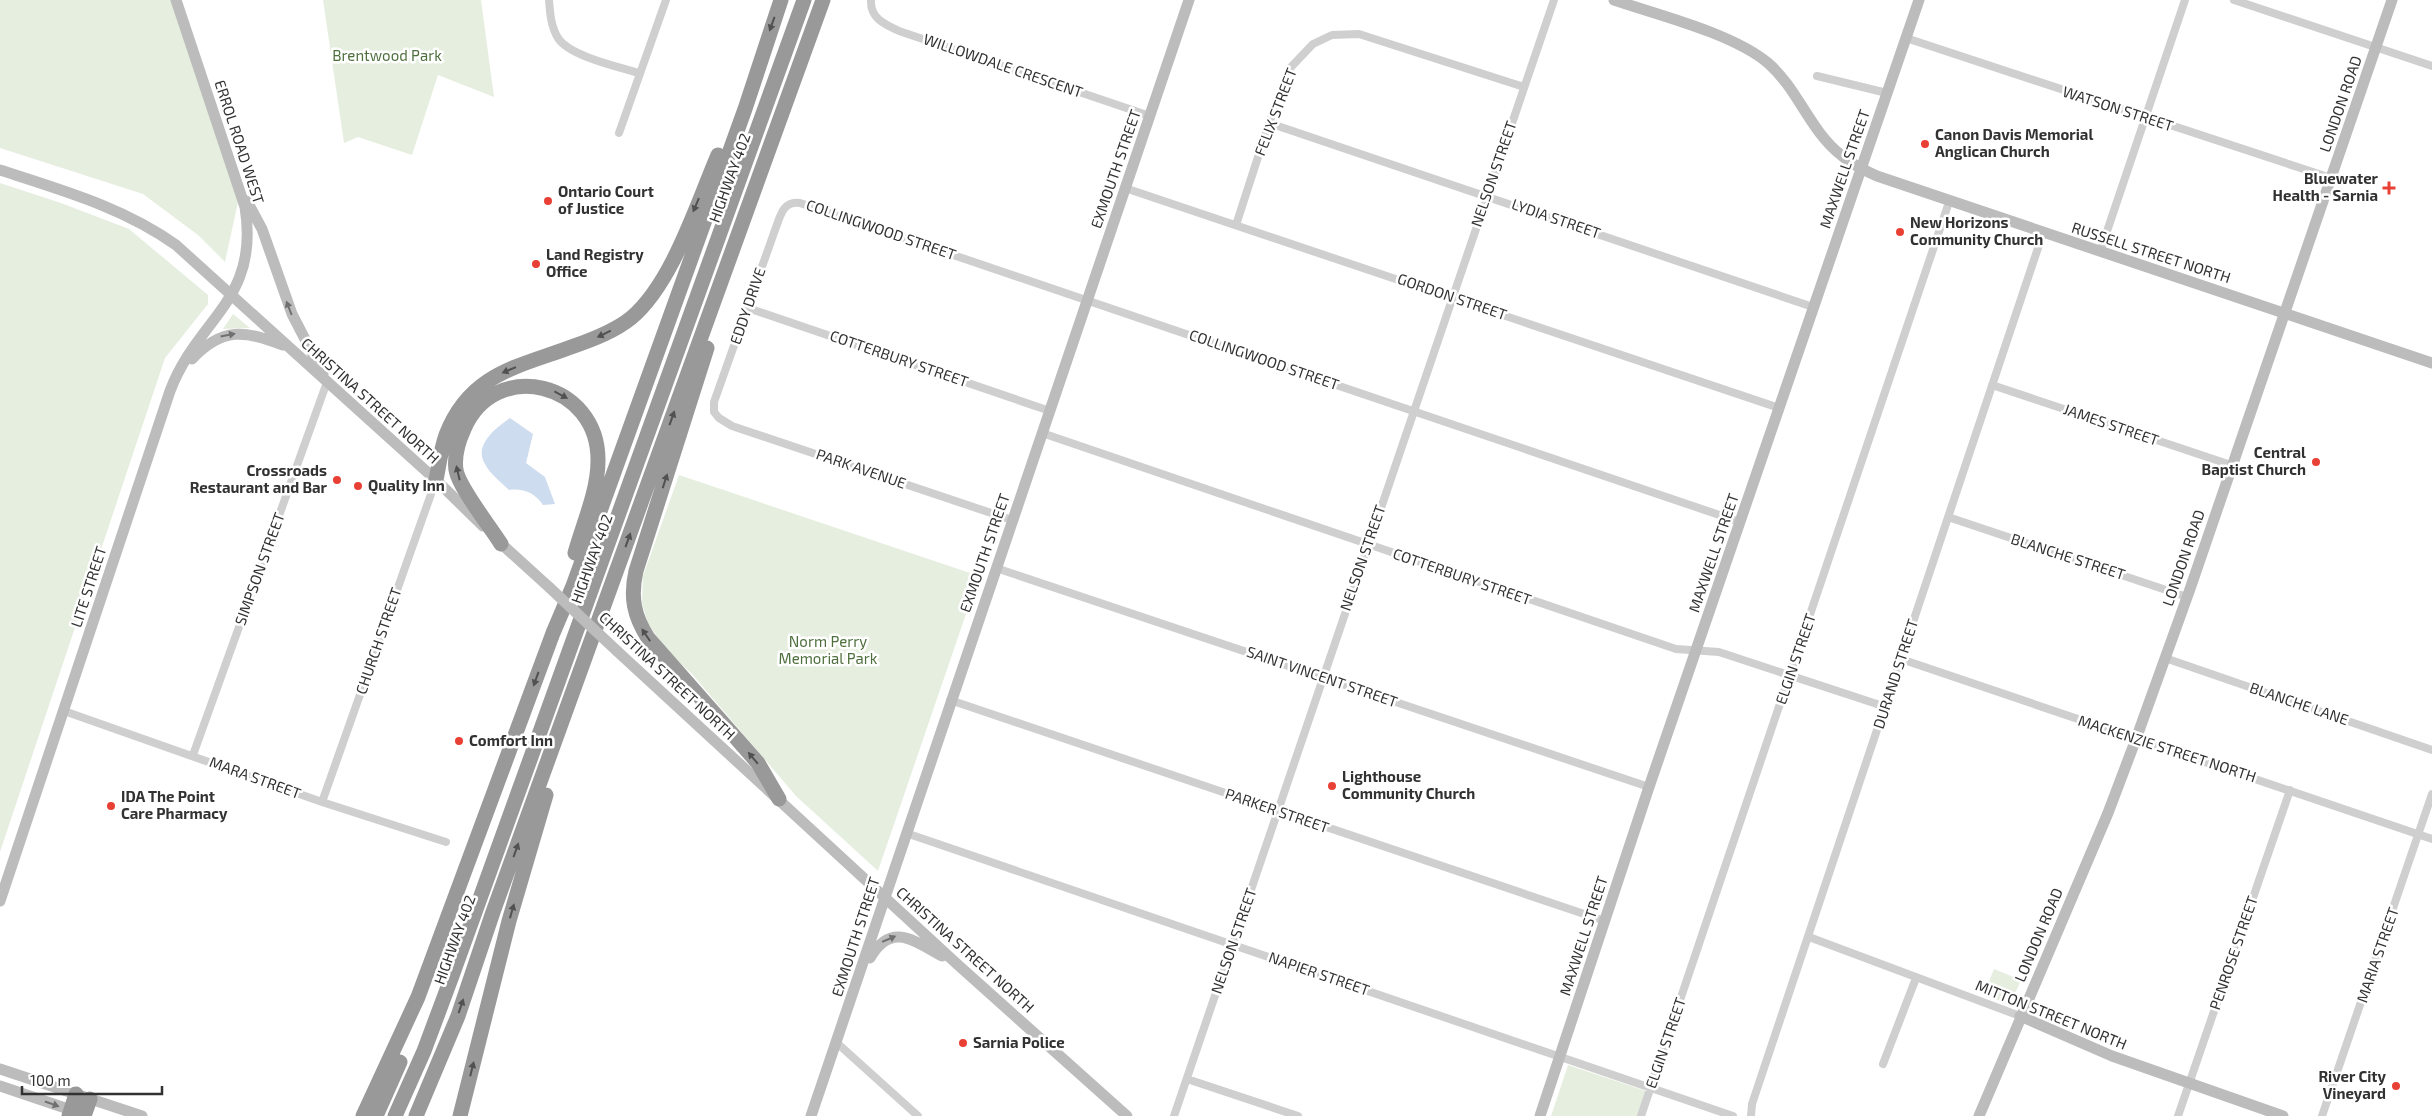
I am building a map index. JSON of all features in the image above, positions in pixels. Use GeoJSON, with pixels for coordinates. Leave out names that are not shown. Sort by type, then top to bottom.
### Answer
{"type":"FeatureCollection","features":[{"type":"Feature","properties":{"kind":"highway"},"geometry":{"type":"LineString","coordinates":[[436,480],[446,437],[453,420],[472,392],[501,374],[586,342],[617,328],[632,318],[657,288],[685,233],[763,48],[781,0]]}},
{"type":"Feature","properties":{"kind":"highway","name":"HIGHWAY 402"},"geometry":{"type":"LineString","coordinates":[[386,1116],[444,973],[794,0]]}},
{"type":"Feature","properties":{"kind":"highway"},"geometry":{"type":"LineString","coordinates":[[395,1116],[424,1051],[452,976],[804,0]]}},
{"type":"Feature","properties":{"kind":"highway"},"geometry":{"type":"LineString","coordinates":[[779,799],[758,763],[648,638],[638,620],[633,592],[636,571],[699,372],[787,122],[822,5]]}},
{"type":"Feature","properties":{"kind":"highway","name":"HIGHWAY 402"},"geometry":{"type":"LineString","coordinates":[[416,1116],[458,1016],[618,565],[822,5]]}},
{"type":"Feature","properties":{"kind":"highway"},"geometry":{"type":"LineString","coordinates":[[363,1116],[418,997],[458,893],[553,633],[580,567],[745,109],[763,48]]}},
{"type":"Feature","properties":{"kind":"highway"},"geometry":{"type":"LineString","coordinates":[[501,544],[460,483],[456,461],[460,439],[474,411],[496,394],[523,386],[547,389],[570,400],[587,417],[593,429],[598,461],[596,478],[553,633]]}},
{"type":"Feature","properties":{"kind":"highway"},"geometry":{"type":"LineString","coordinates":[[460,1116],[526,861],[592,660],[618,565]]}},
{"type":"Feature","properties":{"kind":"highway"},"geometry":{"type":"LineString","coordinates":[[376,1116],[420,1008],[458,893]]}},
{"type":"Feature","properties":{"kind":"highway"},"geometry":{"type":"LineString","coordinates":[[76,1094],[79,1115]]}},
{"type":"Feature","properties":{"kind":"highway"},"geometry":{"type":"LineString","coordinates":[[79,1115],[90,1099]]}},
{"type":"Feature","properties":{"kind":"main road","name":"ERROL ROAD WEST"},"geometry":{"type":"LineString","coordinates":[[176,0],[240,187],[247,221],[247,245],[242,272],[232,296]]}},
{"type":"Feature","properties":{"kind":"main road","name":"EXMOUTH STREET"},"geometry":{"type":"LineString","coordinates":[[811,1116],[838,1043],[950,700],[1189,0]]}},
{"type":"Feature","properties":{"kind":"main road","name":"RUSSELL STREET NORTH"},"geometry":{"type":"LineString","coordinates":[[1614,0],[1705,32],[1739,46],[1767,63],[1792,90],[1817,128],[1840,155],[1861,168],[1949,202],[2285,312],[2432,363]]}},
{"type":"Feature","properties":{"kind":"main road","name":"MAXWELL STREET"},"geometry":{"type":"LineString","coordinates":[[1540,1116],[1649,787],[1919,0]]}},
{"type":"Feature","properties":{"kind":"main road","name":"LONDON ROAD"},"geometry":{"type":"LineString","coordinates":[[1979,1116],[2108,813],[2136,739],[2187,597],[2392,0]]}},
{"type":"Feature","properties":{"kind":"main road","name":"CHRISTINA STREET NORTH"},"geometry":{"type":"LineString","coordinates":[[0,170],[88,199],[140,222],[176,245],[436,480],[501,544],[956,964],[1127,1116]]}},
{"type":"Feature","properties":{"kind":"main road"},"geometry":{"type":"LineString","coordinates":[[240,187],[262,229],[297,326],[327,382]]}},
{"type":"Feature","properties":{"kind":"main road","name":"LITE STREET"},"geometry":{"type":"LineString","coordinates":[[0,901],[170,391],[188,354],[232,296]]}},
{"type":"Feature","properties":{"kind":"main road"},"geometry":{"type":"LineString","coordinates":[[170,391],[192,359],[209,343],[218,338],[238,333],[250,334],[288,347]]}},
{"type":"Feature","properties":{"kind":"main road"},"geometry":{"type":"LineString","coordinates":[[859,976],[875,948],[893,936],[906,938],[956,964]]}},
{"type":"Feature","properties":{"kind":"main road","name":"MITTON STREET NORTH"},"geometry":{"type":"LineString","coordinates":[[2020,1016],[2112,1056],[2283,1116]]}},
{"type":"Feature","properties":{"kind":"main road"},"geometry":{"type":"LineString","coordinates":[[0,1069],[142,1116]]}},
{"type":"Feature","properties":{"kind":"main road"},"geometry":{"type":"LineString","coordinates":[[0,1086],[79,1115]]}},
{"type":"Feature","properties":{"kind":"street"},"geometry":{"type":"LineString","coordinates":[[548,0],[551,21],[561,42],[575,52],[640,73]]}},
{"type":"Feature","properties":{"kind":"street"},"geometry":{"type":"LineString","coordinates":[[619,133],[666,0]]}},
{"type":"Feature","properties":{"kind":"street","name":"WILLOWDALE CRESCENT"},"geometry":{"type":"LineString","coordinates":[[870,0],[870,7],[879,21],[899,31],[1150,116]]}},
{"type":"Feature","properties":{"kind":"street","name":"NELSON STREET"},"geometry":{"type":"LineString","coordinates":[[1174,1116],[1412,410],[1554,0]]}},
{"type":"Feature","properties":{"kind":"street"},"geometry":{"type":"LineString","coordinates":[[2100,252],[2185,0]]}},
{"type":"Feature","properties":{"kind":"street"},"geometry":{"type":"LineString","coordinates":[[2234,0],[2432,66]]}},
{"type":"Feature","properties":{"kind":"street","name":"FELIX STREET"},"geometry":{"type":"LineString","coordinates":[[1236,225],[1269,123],[1291,66],[1313,44],[1332,35],[1359,34],[1524,88]]}},
{"type":"Feature","properties":{"kind":"street","name":"WATSON STREET"},"geometry":{"type":"LineString","coordinates":[[1906,38],[2331,178]]}},
{"type":"Feature","properties":{"kind":"street"},"geometry":{"type":"LineString","coordinates":[[1817,76],[1887,93]]}},
{"type":"Feature","properties":{"kind":"street","name":"LYDIA STREET"},"geometry":{"type":"LineString","coordinates":[[1269,123],[1814,307]]}},
{"type":"Feature","properties":{"kind":"street","name":"GORDON STREET"},"geometry":{"type":"LineString","coordinates":[[1125,188],[1779,408]]}},
{"type":"Feature","properties":{"kind":"street","name":"COLLINGWOOD STREET"},"geometry":{"type":"LineString","coordinates":[[788,204],[792,202],[800,203],[1740,522]]}},
{"type":"Feature","properties":{"kind":"street","name":"ELGIN STREET"},"geometry":{"type":"LineString","coordinates":[[1641,1116],[1949,202]]}},
{"type":"Feature","properties":{"kind":"street","name":"EDDY DRIVE"},"geometry":{"type":"LineString","coordinates":[[714,412],[714,402],[780,217],[788,204]]}},
{"type":"Feature","properties":{"kind":"street","name":"DURAND STREET"},"geometry":{"type":"LineString","coordinates":[[1751,1116],[1752,1104],[2043,233]]}},
{"type":"Feature","properties":{"kind":"street","name":"COTTERBURY STREET"},"geometry":{"type":"LineString","coordinates":[[748,308],[1050,411]]}},
{"type":"Feature","properties":{"kind":"street","name":"SIMPSON STREET"},"geometry":{"type":"LineString","coordinates":[[193,755],[327,382]]}},
{"type":"Feature","properties":{"kind":"street","name":"JAMES STREET"},"geometry":{"type":"LineString","coordinates":[[1992,385],[2231,465]]}},
{"type":"Feature","properties":{"kind":"street","name":"PARK AVENUE"},"geometry":{"type":"LineString","coordinates":[[714,412],[719,418],[732,426],[1012,520]]}},
{"type":"Feature","properties":{"kind":"street","name":"COTTERBURY STREET"},"geometry":{"type":"LineString","coordinates":[[1042,433],[1670,647],[1684,650],[1696,649],[1719,652],[1886,707]]}},
{"type":"Feature","properties":{"kind":"street","name":"CHURCH STREET"},"geometry":{"type":"LineString","coordinates":[[322,802],[436,480]]}},
{"type":"Feature","properties":{"kind":"street","name":"BLANCHE STREET"},"geometry":{"type":"LineString","coordinates":[[1948,517],[2187,597]]}},
{"type":"Feature","properties":{"kind":"street","name":"SAINT VINCENT STREET"},"geometry":{"type":"LineString","coordinates":[[996,568],[1649,787]]}},
{"type":"Feature","properties":{"kind":"street","name":"BLANCHE LANE"},"geometry":{"type":"LineString","coordinates":[[2165,658],[2432,750]]}},
{"type":"Feature","properties":{"kind":"street","name":"MACKENZIE STREET NORTH"},"geometry":{"type":"LineString","coordinates":[[1901,659],[2432,839]]}},
{"type":"Feature","properties":{"kind":"street","name":"PARKER STREET"},"geometry":{"type":"LineString","coordinates":[[950,700],[1605,921]]}},
{"type":"Feature","properties":{"kind":"street","name":"MARA STREET"},"geometry":{"type":"LineString","coordinates":[[64,711],[322,802],[446,842]]}},
{"type":"Feature","properties":{"kind":"street","name":"PENROSE STREET"},"geometry":{"type":"LineString","coordinates":[[2178,1116],[2290,790]]}},
{"type":"Feature","properties":{"kind":"street","name":"MARIA STREET"},"geometry":{"type":"LineString","coordinates":[[2322,1116],[2432,794]]}},
{"type":"Feature","properties":{"kind":"street","name":"NAPIER STREET"},"geometry":{"type":"LineString","coordinates":[[906,833],[1733,1116]]}},
{"type":"Feature","properties":{"kind":"street","name":"MITTON STREET NORTH"},"geometry":{"type":"LineString","coordinates":[[1809,937],[2020,1016]]}},
{"type":"Feature","properties":{"kind":"street"},"geometry":{"type":"LineString","coordinates":[[1883,1064],[1916,978]]}},
{"type":"Feature","properties":{"kind":"street"},"geometry":{"type":"LineString","coordinates":[[838,1043],[918,1116]]}},
{"type":"Feature","properties":{"kind":"street"},"geometry":{"type":"LineString","coordinates":[[1187,1079],[1298,1116]]}},
{"type":"Feature","properties":{"kind":"green space"},"geometry":{"type":"Polygon","coordinates":[[[0,0],[172,0],[238,202],[225,262],[198,235],[143,194],[0,148],[0,0]]]}},
{"type":"Feature","properties":{"kind":"green space","name":"Brentwood Park"},"geometry":{"type":"Polygon","coordinates":[[[323,0],[481,0],[494,97],[438,75],[412,155],[358,137],[344,143],[323,0]]]}},
{"type":"Feature","properties":{"kind":"green space"},"geometry":{"type":"Polygon","coordinates":[[[0,183],[61,203],[129,229],[208,295],[208,304],[165,358],[0,852],[0,183]]]}},
{"type":"Feature","properties":{"kind":"green space"},"geometry":{"type":"Polygon","coordinates":[[[233,314],[250,328],[223,329],[233,314]]]}},
{"type":"Feature","properties":{"kind":"green space","name":"Norm Perry Memorial Park"},"geometry":{"type":"Polygon","coordinates":[[[679,475],[979,576],[878,871],[796,796],[692,674],[669,653],[648,624],[642,603],[643,576],[679,475]]]}},
{"type":"Feature","properties":{"kind":"green space"},"geometry":{"type":"Polygon","coordinates":[[[1994,969],[2021,980],[2010,1005],[1984,994],[1994,969]]]}},
{"type":"Feature","properties":{"kind":"green space"},"geometry":{"type":"Polygon","coordinates":[[[1568,1065],[1646,1091],[1638,1116],[1551,1116],[1568,1065]]]}},
{"type":"Feature","properties":{"kind":"water"},"geometry":{"type":"Polygon","coordinates":[[[510,418],[533,434],[526,463],[545,477],[555,504],[543,505],[528,492],[509,490],[487,468],[482,457],[484,443],[499,426],[510,418]]]}},
{"type":"Feature","properties":{"kind":"place","name":"Canon Davis Memorial Anglican Church"},"geometry":{"type":"Point","coordinates":[1925,144]}},
{"type":"Feature","properties":{"kind":"place","name":"Bluewater Health - Sarnia"},"geometry":{"type":"Point","coordinates":[2389,188]}},
{"type":"Feature","properties":{"kind":"place","name":"Ontario Court of Justice"},"geometry":{"type":"Point","coordinates":[548,201]}},
{"type":"Feature","properties":{"kind":"place","name":"New Horizons Community Church"},"geometry":{"type":"Point","coordinates":[1900,232]}},
{"type":"Feature","properties":{"kind":"place","name":"Land Registry Office"},"geometry":{"type":"Point","coordinates":[536,264]}},
{"type":"Feature","properties":{"kind":"place","name":"Central Baptist Church"},"geometry":{"type":"Point","coordinates":[2316,462]}},
{"type":"Feature","properties":{"kind":"place","name":"Crossroads Restaurant and Bar"},"geometry":{"type":"Point","coordinates":[337,480]}},
{"type":"Feature","properties":{"kind":"place","name":"Quality Inn"},"geometry":{"type":"Point","coordinates":[358,486]}},
{"type":"Feature","properties":{"kind":"place","name":"Comfort Inn"},"geometry":{"type":"Point","coordinates":[459,741]}},
{"type":"Feature","properties":{"kind":"place","name":"Lighthouse Community Church"},"geometry":{"type":"Point","coordinates":[1332,786]}},
{"type":"Feature","properties":{"kind":"place","name":"IDA The Point Care Pharmacy"},"geometry":{"type":"Point","coordinates":[111,806]}},
{"type":"Feature","properties":{"kind":"place","name":"Sarnia Police"},"geometry":{"type":"Point","coordinates":[963,1043]}},
{"type":"Feature","properties":{"kind":"place","name":"River City Vineyard"},"geometry":{"type":"Point","coordinates":[2396,1086]}}]}
